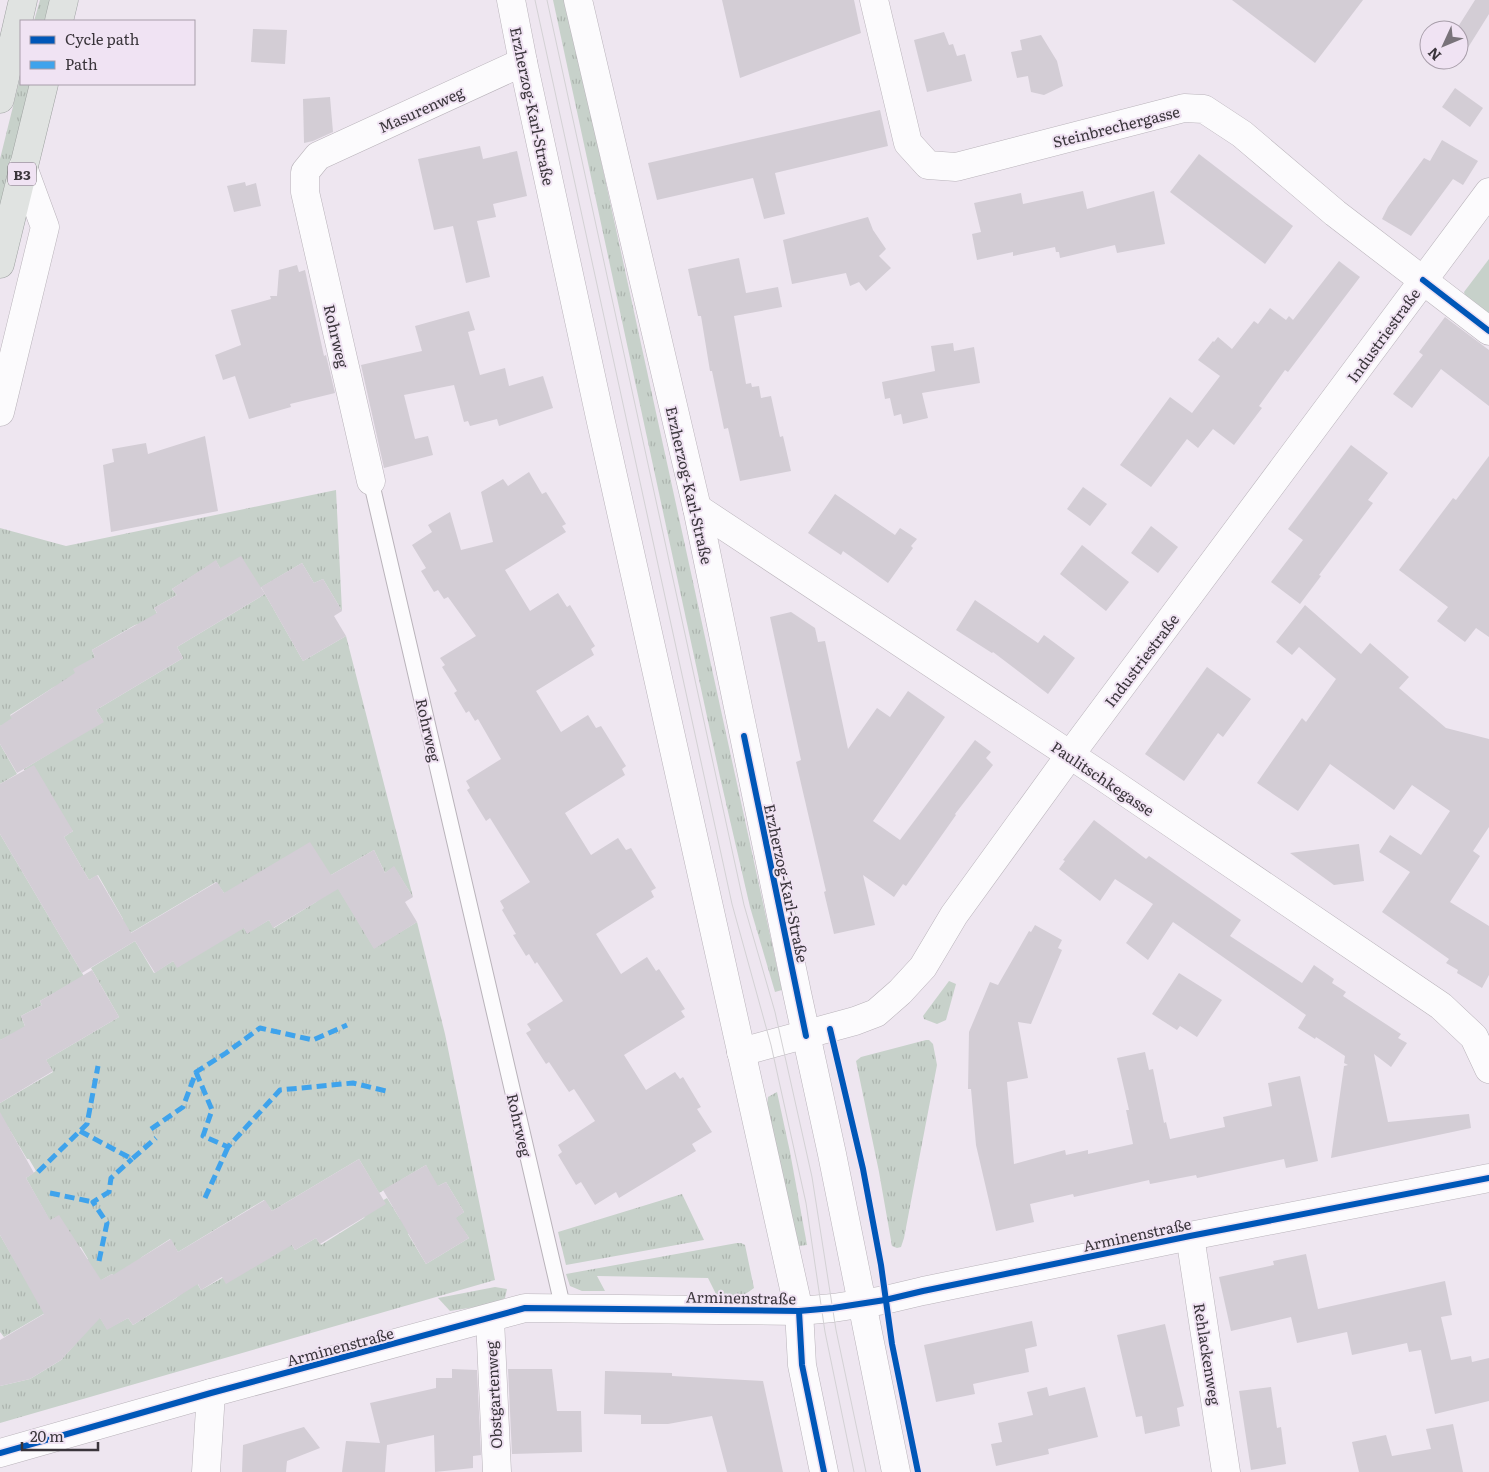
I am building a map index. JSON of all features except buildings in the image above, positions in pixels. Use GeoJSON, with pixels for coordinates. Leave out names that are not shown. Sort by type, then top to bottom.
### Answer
{"type":"FeatureCollection","features":[{"type":"Feature","properties":{"kind":"main road"},"geometry":{"type":"LineString","coordinates":[[0,99],[23,0]]}},
{"type":"Feature","properties":{"kind":"main road"},"geometry":{"type":"LineString","coordinates":[[59,20],[64,0]]}},
{"type":"Feature","properties":{"kind":"main road","name":"B3"},"geometry":{"type":"LineString","coordinates":[[0,264],[44,85]]}},
{"type":"Feature","properties":{"kind":"street","name":"Erzherzog-Karl-Straße"},"geometry":{"type":"LineString","coordinates":[[511,0],[601,422],[799,1311],[802,1365],[824,1472]]}},
{"type":"Feature","properties":{"kind":"street","name":"Erzherzog-Karl-Straße"},"geometry":{"type":"LineString","coordinates":[[578,0],[697,508],[832,1154],[896,1472]]}},
{"type":"Feature","properties":{"kind":"street","name":"Steinbrechergasse"},"geometry":{"type":"LineString","coordinates":[[874,0],[908,144],[928,165],[956,167],[1184,108],[1204,109],[1242,134],[1330,208],[1489,331]]}},
{"type":"Feature","properties":{"kind":"street","name":"Masurenweg"},"geometry":{"type":"LineString","coordinates":[[318,156],[523,62]]}},
{"type":"Feature","properties":{"kind":"street","name":"Rohrweg"},"geometry":{"type":"LineString","coordinates":[[318,156],[305,172],[304,192],[371,481]]}},
{"type":"Feature","properties":{"kind":"street"},"geometry":{"type":"LineString","coordinates":[[0,412],[45,227],[24,167]]}},
{"type":"Feature","properties":{"kind":"street","name":"Industriestraße"},"geometry":{"type":"LineString","coordinates":[[741,1052],[855,1022],[876,1013],[900,992],[923,966],[954,916],[1070,755],[1489,192]]}},
{"type":"Feature","properties":{"kind":"street","name":"Paulitschkegasse"},"geometry":{"type":"LineString","coordinates":[[697,508],[1070,755],[1441,1006],[1474,1037],[1489,1069]]}},
{"type":"Feature","properties":{"kind":"street","name":"Arminenstraße"},"geometry":{"type":"LineString","coordinates":[[0,1453],[211,1393],[525,1308],[799,1311],[833,1308],[885,1300],[923,1290],[1190,1236],[1489,1178]]}},
{"type":"Feature","properties":{"kind":"street","name":"Rehlackenweg"},"geometry":{"type":"LineString","coordinates":[[1190,1236],[1226,1472]]}},
{"type":"Feature","properties":{"kind":"street","name":"Obstgartenweg"},"geometry":{"type":"LineString","coordinates":[[490,1319],[497,1472]]}},
{"type":"Feature","properties":{"kind":"street"},"geometry":{"type":"LineString","coordinates":[[206,1472],[211,1393]]}},
{"type":"Feature","properties":{"kind":"lane","name":"Rohrweg"},"geometry":{"type":"LineString","coordinates":[[371,481],[563,1308]]}},
{"type":"Feature","properties":{"kind":"green space"},"geometry":{"type":"Polygon","coordinates":[[[40,0],[52,0],[47,20],[34,20],[40,0]]]}},
{"type":"Feature","properties":{"kind":"green space"},"geometry":{"type":"Polygon","coordinates":[[[553,0],[566,0],[782,990],[775,992],[750,907],[720,777],[553,0]]]}},
{"type":"Feature","properties":{"kind":"green space"},"geometry":{"type":"Polygon","coordinates":[[[20,78],[20,85],[31,85],[0,210],[0,159],[20,78]]]}},
{"type":"Feature","properties":{"kind":"green space"},"geometry":{"type":"Polygon","coordinates":[[[1489,259],[1489,317],[1466,300],[1464,292],[1489,259]]]}},
{"type":"Feature","properties":{"kind":"green space"},"geometry":{"type":"Polygon","coordinates":[[[336,490],[342,611],[323,579],[314,583],[302,563],[260,588],[220,568],[216,561],[172,589],[177,595],[154,608],[160,619],[135,625],[92,650],[95,657],[80,681],[54,687],[10,715],[15,721],[0,726],[0,528],[66,546],[336,490]]]}},
{"type":"Feature","properties":{"kind":"green space"},"geometry":{"type":"Polygon","coordinates":[[[265,594],[303,661],[346,636],[413,897],[394,867],[385,873],[374,850],[331,875],[224,893],[216,882],[122,938],[123,919],[98,875],[89,880],[64,837],[73,831],[37,791],[24,769],[103,721],[96,710],[183,658],[177,647],[265,594]]]}},
{"type":"Feature","properties":{"kind":"green space"},"geometry":{"type":"Polygon","coordinates":[[[0,744],[17,774],[0,784],[0,744]]]}},
{"type":"Feature","properties":{"kind":"green space"},"geometry":{"type":"Polygon","coordinates":[[[0,834],[85,978],[40,1001],[42,1005],[21,1016],[26,1029],[0,1040],[0,834]]]}},
{"type":"Feature","properties":{"kind":"green space"},"geometry":{"type":"Polygon","coordinates":[[[335,883],[374,948],[417,922],[445,1034],[495,1280],[0,1423],[0,1386],[30,1379],[61,1360],[78,1341],[84,1291],[107,1329],[128,1318],[133,1325],[176,1298],[196,1281],[201,1290],[289,1240],[295,1250],[316,1238],[321,1245],[364,1218],[370,1208],[387,1198],[400,1219],[409,1214],[417,1229],[408,1234],[426,1264],[469,1238],[455,1218],[464,1212],[446,1182],[436,1187],[426,1165],[379,1193],[359,1159],[272,1211],[264,1200],[178,1252],[170,1239],[142,1257],[117,1281],[112,1274],[91,1286],[78,1265],[88,1259],[81,1247],[50,1221],[26,1178],[36,1171],[29,1159],[27,1159],[8,1127],[0,1132],[0,1103],[53,1072],[46,1060],[119,1017],[91,968],[135,941],[154,973],[173,961],[178,967],[241,922],[247,933],[269,920],[274,928],[316,902],[335,883]]]}},
{"type":"Feature","properties":{"kind":"green space"},"geometry":{"type":"Polygon","coordinates":[[[949,981],[956,984],[946,1020],[937,1024],[924,1019],[923,1016],[949,981]]]}},
{"type":"Feature","properties":{"kind":"green space"},"geometry":{"type":"Polygon","coordinates":[[[926,1040],[933,1044],[937,1065],[904,1238],[901,1247],[897,1248],[892,1246],[856,1061],[861,1057],[926,1040]]]}},
{"type":"Feature","properties":{"kind":"green space"},"geometry":{"type":"Polygon","coordinates":[[[777,1092],[807,1245],[798,1246],[767,1105],[768,1097],[777,1092]]]}},
{"type":"Feature","properties":{"kind":"green space"},"geometry":{"type":"Polygon","coordinates":[[[682,1194],[704,1240],[566,1265],[558,1232],[682,1194]]]}},
{"type":"Feature","properties":{"kind":"green space"},"geometry":{"type":"Polygon","coordinates":[[[0,1235],[45,1313],[4,1337],[0,1332],[0,1235]]]}},
{"type":"Feature","properties":{"kind":"green space"},"geometry":{"type":"Polygon","coordinates":[[[737,1243],[745,1245],[754,1288],[745,1294],[737,1296],[717,1296],[708,1278],[597,1276],[605,1291],[582,1291],[570,1286],[566,1274],[737,1243]]]}},
{"type":"Feature","properties":{"kind":"green space"},"geometry":{"type":"Polygon","coordinates":[[[495,1287],[507,1289],[505,1298],[494,1304],[450,1311],[438,1298],[495,1287]]]}},
{"type":"Feature","properties":{"kind":"tram line"},"geometry":{"type":"LineString","coordinates":[[535,0],[732,904],[771,1045],[806,1203],[825,1332],[854,1472]]}},
{"type":"Feature","properties":{"kind":"tram line"},"geometry":{"type":"LineString","coordinates":[[547,0],[744,905],[775,1012],[812,1177],[836,1330],[866,1472]]}},
{"type":"Feature","properties":{"kind":"marked path"},"geometry":{"type":"LineString","coordinates":[[151,1129],[183,1107],[196,1072],[260,1028],[313,1040],[347,1025]]}},
{"type":"Feature","properties":{"kind":"marked path"},"geometry":{"type":"LineString","coordinates":[[38,1172],[87,1124],[98,1066]]}},
{"type":"Feature","properties":{"kind":"marked path"},"geometry":{"type":"LineString","coordinates":[[196,1072],[212,1110],[203,1136],[228,1147],[280,1090],[353,1083],[386,1091]]}},
{"type":"Feature","properties":{"kind":"marked path"},"geometry":{"type":"LineString","coordinates":[[80,1131],[132,1159],[156,1138]]}},
{"type":"Feature","properties":{"kind":"marked path"},"geometry":{"type":"LineString","coordinates":[[205,1198],[228,1147]]}},
{"type":"Feature","properties":{"kind":"marked path"},"geometry":{"type":"LineString","coordinates":[[99,1261],[107,1223],[93,1202],[109,1192],[111,1178],[132,1159]]}},
{"type":"Feature","properties":{"kind":"marked path"},"geometry":{"type":"LineString","coordinates":[[50,1193],[93,1202]]}},
{"type":"Feature","properties":{"kind":"cycle path"},"geometry":{"type":"LineString","coordinates":[[1423,280],[1489,331]]}},
{"type":"Feature","properties":{"kind":"cycle path"},"geometry":{"type":"LineString","coordinates":[[744,736],[806,1036]]}},
{"type":"Feature","properties":{"kind":"cycle path"},"geometry":{"type":"LineString","coordinates":[[830,1029],[863,1169],[881,1265],[892,1344],[918,1472]]}},
{"type":"Feature","properties":{"kind":"cycle path"},"geometry":{"type":"LineString","coordinates":[[0,1453],[211,1393],[525,1308],[799,1311],[833,1308],[885,1300],[1190,1236],[1489,1178]]}},
{"type":"Feature","properties":{"kind":"cycle path"},"geometry":{"type":"LineString","coordinates":[[799,1311],[802,1365],[824,1472]]}}]}
